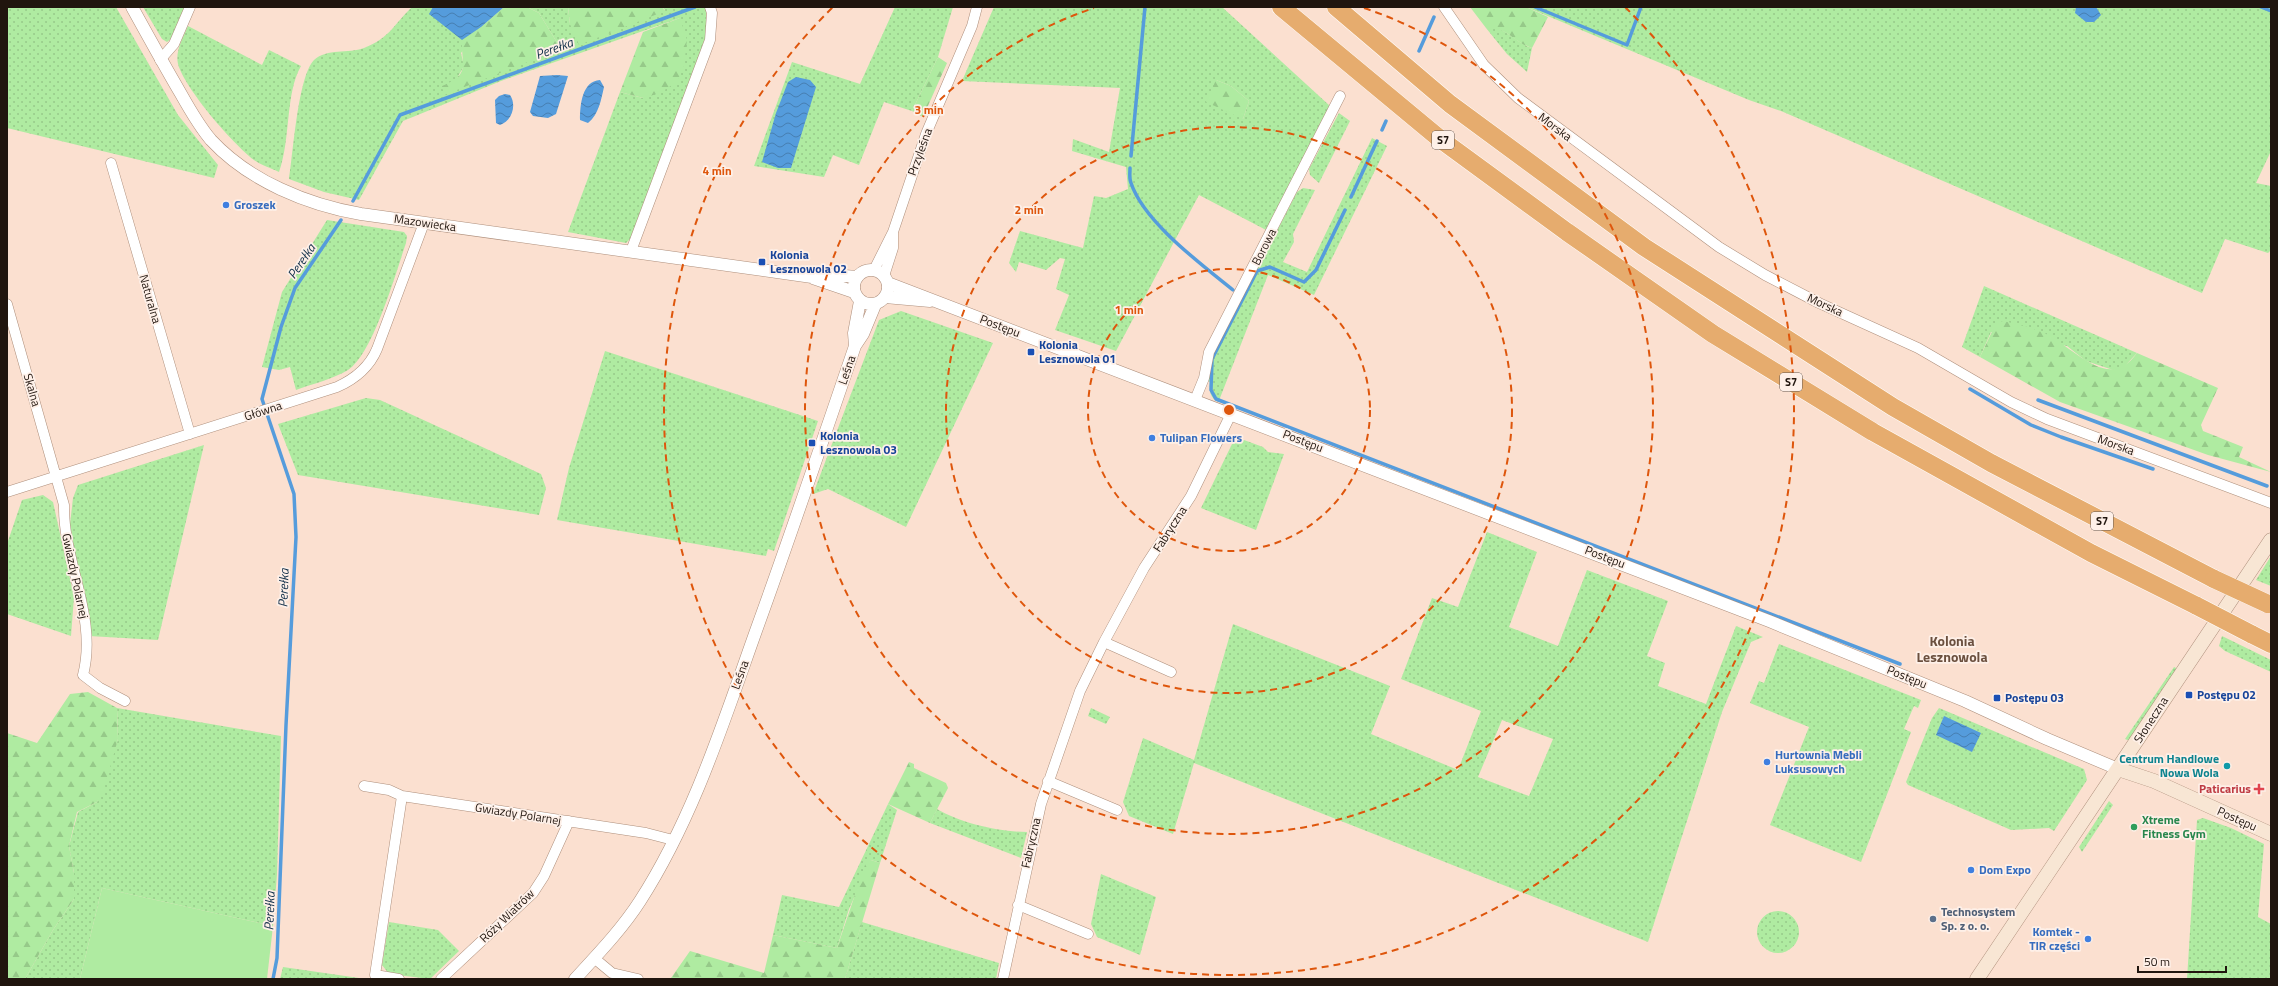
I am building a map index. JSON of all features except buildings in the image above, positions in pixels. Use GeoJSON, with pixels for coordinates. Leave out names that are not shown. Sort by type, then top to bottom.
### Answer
{"type":"FeatureCollection","features":[{"type":"Feature","properties":{"kind":"highway","name":"S7"},"geometry":{"type":"LineString","coordinates":[[1281,7],[1440,139],[1547,218],[1712,334],[1873,432],[2092,553],[2271,644]]}},
{"type":"Feature","properties":{"kind":"highway","name":"S7"},"geometry":{"type":"LineString","coordinates":[[1336,7],[1450,104],[1644,247],[1893,407],[1991,463],[2214,579],[2270,605]]}},
{"type":"Feature","properties":{"kind":"main road","name":"Słoneczna"},"geometry":{"type":"LineString","coordinates":[[1977,979],[2271,540]]}},
{"type":"Feature","properties":{"kind":"main road","name":"Postępu"},"geometry":{"type":"LineString","coordinates":[[2118,769],[2166,786],[2271,834]]}},
{"type":"Feature","properties":{"kind":"street","name":"Mazowiecka"},"geometry":{"type":"LineString","coordinates":[[132,7],[160,60],[191,112],[212,140],[260,178],[303,198],[344,211],[424,223],[812,277],[832,275],[857,277]]}},
{"type":"Feature","properties":{"kind":"street"},"geometry":{"type":"LineString","coordinates":[[160,60],[174,44],[190,7]]}},
{"type":"Feature","properties":{"kind":"street"},"geometry":{"type":"LineString","coordinates":[[631,251],[710,40],[712,13],[710,7]]}},
{"type":"Feature","properties":{"kind":"street","name":"Przyleśna"},"geometry":{"type":"LineString","coordinates":[[882,277],[893,248],[893,232],[926,134],[972,26],[977,7]]}},
{"type":"Feature","properties":{"kind":"street","name":"Morska"},"geometry":{"type":"LineString","coordinates":[[1444,7],[1484,66],[1518,98],[1699,233],[1765,275],[1918,348],[2011,402],[2047,420],[2271,502]]}},
{"type":"Feature","properties":{"kind":"street","name":"Borowa"},"geometry":{"type":"LineString","coordinates":[[1195,400],[1204,378],[1209,352],[1340,96]]}},
{"type":"Feature","properties":{"kind":"street","name":"Naturalna"},"geometry":{"type":"LineString","coordinates":[[111,163],[190,434]]}},
{"type":"Feature","properties":{"kind":"street","name":"Główna"},"geometry":{"type":"LineString","coordinates":[[7,492],[345,384],[369,364],[377,349],[424,223]]}},
{"type":"Feature","properties":{"kind":"street"},"geometry":{"type":"LineString","coordinates":[[864,271],[882,277],[885,298],[875,305],[866,304],[857,296],[854,285],[857,277],[864,271]]}},
{"type":"Feature","properties":{"kind":"street","name":"Mazowiecka"},"geometry":{"type":"LineString","coordinates":[[812,277],[857,296]]}},
{"type":"Feature","properties":{"kind":"street","name":"Postępu"},"geometry":{"type":"LineString","coordinates":[[882,277],[921,294],[932,301],[1195,400],[1762,618],[1965,700],[2047,739],[2118,769]]}},
{"type":"Feature","properties":{"kind":"street","name":"Leśna"},"geometry":{"type":"LineString","coordinates":[[855,346],[854,333],[857,296]]}},
{"type":"Feature","properties":{"kind":"street","name":"Postępu"},"geometry":{"type":"LineString","coordinates":[[885,298],[932,301]]}},
{"type":"Feature","properties":{"kind":"street","name":"Skalna"},"geometry":{"type":"LineString","coordinates":[[7,304],[57,475]]}},
{"type":"Feature","properties":{"kind":"street","name":"Leśna"},"geometry":{"type":"LineString","coordinates":[[575,979],[640,901],[673,840],[697,790],[728,708],[855,346],[863,334],[875,305]]}},
{"type":"Feature","properties":{"kind":"street","name":"Fabryczna"},"geometry":{"type":"LineString","coordinates":[[1003,979],[1034,830],[1048,781],[1080,691],[1104,642],[1144,568],[1191,496],[1231,414]]}},
{"type":"Feature","properties":{"kind":"street","name":"Gwiazdy Polarnej"},"geometry":{"type":"LineString","coordinates":[[57,475],[64,505],[64,522],[70,554],[83,609],[86,646],[83,675],[100,688],[125,701]]}},
{"type":"Feature","properties":{"kind":"street"},"geometry":{"type":"LineString","coordinates":[[1104,642],[1171,672]]}},
{"type":"Feature","properties":{"kind":"street"},"geometry":{"type":"LineString","coordinates":[[1048,781],[1117,810]]}},
{"type":"Feature","properties":{"kind":"street","name":"Gwiazdy Polarnej"},"geometry":{"type":"LineString","coordinates":[[364,786],[389,790],[402,796],[646,833],[673,840]]}},
{"type":"Feature","properties":{"kind":"street"},"geometry":{"type":"LineString","coordinates":[[399,979],[375,975],[402,796]]}},
{"type":"Feature","properties":{"kind":"street","name":"Róży Wiatrów"},"geometry":{"type":"LineString","coordinates":[[440,979],[533,893],[544,876],[569,821]]}},
{"type":"Feature","properties":{"kind":"street"},"geometry":{"type":"LineString","coordinates":[[1018,905],[1088,934]]}},
{"type":"Feature","properties":{"kind":"street"},"geometry":{"type":"LineString","coordinates":[[594,958],[612,973],[638,979]]}},
{"type":"Feature","properties":{"kind":"green space"},"geometry":{"type":"Polygon","coordinates":[[[7,7],[116,7],[178,115],[218,165],[214,178],[7,128],[7,7]]]}},
{"type":"Feature","properties":{"kind":"green space"},"geometry":{"type":"Polygon","coordinates":[[[143,7],[185,7],[171,39],[167,42],[162,39],[143,7]]]}},
{"type":"Feature","properties":{"kind":"green space"},"geometry":{"type":"Polygon","coordinates":[[[412,7],[504,7],[481,27],[461,53],[464,66],[456,80],[561,49],[539,13],[527,7],[568,7],[570,24],[665,10],[662,7],[706,7],[707,39],[631,238],[626,243],[568,232],[620,92],[643,98],[680,18],[501,81],[403,121],[359,200],[324,192],[289,179],[300,98],[308,69],[314,60],[325,54],[358,50],[373,44],[386,35],[412,7]]]}},
{"type":"Feature","properties":{"kind":"green space"},"geometry":{"type":"Polygon","coordinates":[[[504,7],[527,7],[539,13],[561,49],[444,95],[442,86],[451,82],[461,73],[463,63],[462,40],[481,27],[504,7]]]}},
{"type":"Feature","properties":{"kind":"green space"},"geometry":{"type":"Polygon","coordinates":[[[568,7],[662,7],[665,11],[579,45],[570,24],[568,7]]]}},
{"type":"Feature","properties":{"kind":"green space"},"geometry":{"type":"Polygon","coordinates":[[[895,7],[953,7],[938,57],[912,111],[884,102],[859,165],[833,155],[824,177],[754,166],[792,62],[860,84],[895,7]]]}},
{"type":"Feature","properties":{"kind":"green space"},"geometry":{"type":"Polygon","coordinates":[[[994,7],[1222,7],[1330,106],[1268,231],[1199,195],[1116,351],[1055,330],[1069,295],[1056,289],[1065,259],[1060,258],[1046,270],[1019,262],[1016,272],[1009,263],[1020,231],[1083,248],[1094,196],[1106,198],[1128,189],[1126,167],[1072,151],[1073,139],[1109,152],[1120,88],[962,81],[994,7]],[[1216,80],[1243,119],[1249,101],[1231,86],[1216,80]]]}},
{"type":"Feature","properties":{"kind":"green space"},"geometry":{"type":"Polygon","coordinates":[[[1470,7],[1526,7],[1548,17],[1532,48],[1505,32],[1494,28],[1486,28],[1470,7]]]}},
{"type":"Feature","properties":{"kind":"green space"},"geometry":{"type":"Polygon","coordinates":[[[1526,7],[2271,7],[2271,151],[2256,183],[2271,186],[2271,250],[2268,253],[2225,239],[2202,293],[1781,111],[1749,100],[1526,7]]]}},
{"type":"Feature","properties":{"kind":"green space"},"geometry":{"type":"Polygon","coordinates":[[[680,18],[687,40],[684,65],[678,81],[660,93],[643,98],[620,92],[643,32],[680,18]]]}},
{"type":"Feature","properties":{"kind":"green space"},"geometry":{"type":"Polygon","coordinates":[[[188,26],[262,65],[269,50],[301,66],[292,90],[283,159],[279,172],[254,160],[234,142],[200,101],[182,75],[177,59],[180,45],[188,26]]]}},
{"type":"Feature","properties":{"kind":"green space"},"geometry":{"type":"Polygon","coordinates":[[[1493,27],[1504,31],[1532,48],[1527,72],[1507,54],[1486,28],[1493,27]]]}},
{"type":"Feature","properties":{"kind":"green space"},"geometry":{"type":"Polygon","coordinates":[[[938,57],[947,63],[923,117],[912,111],[938,57]]]}},
{"type":"Feature","properties":{"kind":"green space"},"geometry":{"type":"Polygon","coordinates":[[[1216,80],[1231,86],[1249,101],[1243,119],[1206,102],[1216,80]]]}},
{"type":"Feature","properties":{"kind":"green space"},"geometry":{"type":"Polygon","coordinates":[[[1339,113],[1350,121],[1319,183],[1310,175],[1309,169],[1339,113]]]}},
{"type":"Feature","properties":{"kind":"green space"},"geometry":{"type":"Polygon","coordinates":[[[1372,138],[1387,146],[1314,295],[1268,275],[1219,402],[1216,401],[1211,394],[1210,382],[1208,381],[1210,360],[1297,192],[1303,188],[1315,190],[1293,234],[1294,242],[1283,262],[1307,272],[1372,138]]]}},
{"type":"Feature","properties":{"kind":"green space"},"geometry":{"type":"Polygon","coordinates":[[[327,220],[404,232],[407,236],[406,243],[383,311],[375,330],[357,361],[348,370],[342,373],[296,390],[290,367],[279,370],[262,367],[282,292],[327,220]]]}},
{"type":"Feature","properties":{"kind":"green space"},"geometry":{"type":"Polygon","coordinates":[[[1984,286],[2137,353],[2123,368],[2113,370],[2086,361],[2067,346],[1991,332],[1980,357],[1962,347],[1984,286]]]}},
{"type":"Feature","properties":{"kind":"green space"},"geometry":{"type":"Polygon","coordinates":[[[901,311],[993,343],[906,527],[828,489],[813,494],[879,320],[901,311]]]}},
{"type":"Feature","properties":{"kind":"green space"},"geometry":{"type":"Polygon","coordinates":[[[2003,321],[2042,332],[2078,356],[2103,368],[2114,369],[2126,364],[2137,353],[2218,388],[2201,425],[2203,431],[2243,447],[2239,457],[2271,472],[2208,455],[2060,402],[1980,357],[1996,323],[2003,321]]]}},
{"type":"Feature","properties":{"kind":"green space"},"geometry":{"type":"Polygon","coordinates":[[[605,351],[818,421],[774,551],[768,549],[766,556],[557,520],[569,468],[605,351]]]}},
{"type":"Feature","properties":{"kind":"green space"},"geometry":{"type":"Polygon","coordinates":[[[366,398],[380,400],[541,474],[546,488],[539,515],[298,475],[278,424],[366,398]]]}},
{"type":"Feature","properties":{"kind":"green space"},"geometry":{"type":"Polygon","coordinates":[[[1244,440],[1263,447],[1268,452],[1284,454],[1256,530],[1201,508],[1232,444],[1244,440]]]}},
{"type":"Feature","properties":{"kind":"green space"},"geometry":{"type":"Polygon","coordinates":[[[204,445],[158,640],[89,636],[70,524],[73,498],[78,485],[204,445]]]}},
{"type":"Feature","properties":{"kind":"green space"},"geometry":{"type":"Polygon","coordinates":[[[43,495],[53,502],[74,597],[71,636],[7,614],[7,544],[22,500],[43,495]]]}},
{"type":"Feature","properties":{"kind":"green space"},"geometry":{"type":"Polygon","coordinates":[[[1487,532],[1537,552],[1509,627],[1558,646],[1587,570],[1668,601],[1647,656],[1665,663],[1658,686],[1706,704],[1736,626],[1763,637],[1751,642],[1722,712],[1648,942],[1194,763],[1173,834],[1129,816],[1123,802],[1143,738],[1194,760],[1233,624],[1390,686],[1371,734],[1458,770],[1481,711],[1401,679],[1432,598],[1458,607],[1487,532]],[[1502,720],[1478,777],[1529,796],[1553,739],[1502,720]]]}},
{"type":"Feature","properties":{"kind":"green space"},"geometry":{"type":"Polygon","coordinates":[[[2271,556],[2271,586],[2256,580],[2271,556]]]}},
{"type":"Feature","properties":{"kind":"green space"},"geometry":{"type":"Polygon","coordinates":[[[2222,636],[2271,660],[2271,672],[2225,651],[2219,646],[2222,636]]]}},
{"type":"Feature","properties":{"kind":"green space"},"geometry":{"type":"Polygon","coordinates":[[[1779,644],[1921,700],[1918,708],[1914,706],[1904,729],[1911,732],[1861,862],[1770,825],[1809,727],[1750,703],[1759,681],[1764,683],[1779,644]]]}},
{"type":"Feature","properties":{"kind":"green space"},"geometry":{"type":"Polygon","coordinates":[[[2174,667],[2178,669],[2130,741],[2125,739],[2174,667]]]}},
{"type":"Feature","properties":{"kind":"green space"},"geometry":{"type":"Polygon","coordinates":[[[88,692],[117,708],[118,739],[104,789],[97,802],[77,812],[69,846],[74,873],[74,899],[53,930],[25,979],[7,979],[7,733],[37,743],[70,694],[88,692]]]}},
{"type":"Feature","properties":{"kind":"green space"},"geometry":{"type":"Polygon","coordinates":[[[117,708],[281,736],[277,874],[273,926],[102,888],[80,979],[25,979],[53,930],[74,899],[74,873],[69,846],[78,812],[97,802],[118,739],[117,708]]]}},
{"type":"Feature","properties":{"kind":"green space"},"geometry":{"type":"Polygon","coordinates":[[[1091,708],[1110,717],[1106,724],[1088,716],[1091,708]]]}},
{"type":"Feature","properties":{"kind":"green space"},"geometry":{"type":"Polygon","coordinates":[[[1939,708],[2084,769],[2087,780],[2054,831],[2049,828],[2011,830],[1908,785],[1906,782],[1932,718],[1939,708]]]}},
{"type":"Feature","properties":{"kind":"green space"},"geometry":{"type":"Polygon","coordinates":[[[909,762],[914,764],[914,768],[946,783],[948,788],[930,823],[888,804],[909,762]]]}},
{"type":"Feature","properties":{"kind":"green space"},"geometry":{"type":"Polygon","coordinates":[[[2109,801],[2113,805],[2082,852],[2079,847],[2109,801]]]}},
{"type":"Feature","properties":{"kind":"green space"},"geometry":{"type":"Polygon","coordinates":[[[888,804],[897,810],[880,863],[871,860],[849,909],[837,948],[773,935],[782,895],[839,907],[888,804]]]}},
{"type":"Feature","properties":{"kind":"green space"},"geometry":{"type":"Polygon","coordinates":[[[937,809],[946,814],[980,826],[1016,832],[1027,832],[1021,858],[930,823],[937,809]]]}},
{"type":"Feature","properties":{"kind":"green space"},"geometry":{"type":"Polygon","coordinates":[[[2203,818],[2231,828],[2264,844],[2258,917],[2271,924],[2271,979],[2187,979],[2197,820],[2203,818]]]}},
{"type":"Feature","properties":{"kind":"green space"},"geometry":{"type":"Polygon","coordinates":[[[871,860],[880,863],[845,979],[671,978],[690,951],[764,973],[773,935],[837,948],[866,862],[871,860]]]}},
{"type":"Feature","properties":{"kind":"green space"},"geometry":{"type":"Polygon","coordinates":[[[1101,874],[1156,897],[1140,955],[1097,937],[1091,924],[1101,874]]]}},
{"type":"Feature","properties":{"kind":"green space"},"geometry":{"type":"Polygon","coordinates":[[[102,888],[273,926],[267,979],[80,979],[102,888]]]}},
{"type":"Feature","properties":{"kind":"green space"},"geometry":{"type":"Polygon","coordinates":[[[1774,911],[1782,911],[1793,917],[1799,928],[1799,936],[1793,947],[1782,953],[1774,953],[1763,947],[1757,936],[1757,928],[1763,917],[1774,911]]]}},
{"type":"Feature","properties":{"kind":"green space"},"geometry":{"type":"Polygon","coordinates":[[[389,922],[438,930],[459,951],[430,979],[389,974],[382,965],[389,922]]]}},
{"type":"Feature","properties":{"kind":"green space"},"geometry":{"type":"Polygon","coordinates":[[[862,922],[999,963],[996,979],[845,979],[862,922]]]}},
{"type":"Feature","properties":{"kind":"green space"},"geometry":{"type":"Polygon","coordinates":[[[283,967],[366,979],[280,979],[283,967]]]}},
{"type":"Feature","properties":{"kind":"water"},"geometry":{"type":"Polygon","coordinates":[[[433,7],[504,7],[481,27],[462,40],[429,14],[433,7]]]}},
{"type":"Feature","properties":{"kind":"water"},"geometry":{"type":"Polygon","coordinates":[[[2076,7],[2096,7],[2101,15],[2094,22],[2086,22],[2075,13],[2076,7]]]}},
{"type":"Feature","properties":{"kind":"water"},"geometry":{"type":"Polygon","coordinates":[[[540,76],[568,76],[556,114],[548,118],[533,116],[530,112],[540,76]]]}},
{"type":"Feature","properties":{"kind":"water"},"geometry":{"type":"Polygon","coordinates":[[[796,77],[810,80],[816,87],[791,168],[778,168],[762,162],[776,113],[788,82],[796,77]]]}},
{"type":"Feature","properties":{"kind":"water"},"geometry":{"type":"Polygon","coordinates":[[[600,80],[604,87],[601,102],[595,115],[588,123],[580,120],[583,95],[586,89],[594,81],[600,80]]]}},
{"type":"Feature","properties":{"kind":"water"},"geometry":{"type":"Polygon","coordinates":[[[505,94],[510,95],[513,108],[508,120],[500,125],[496,123],[495,100],[499,96],[505,94]]]}},
{"type":"Feature","properties":{"kind":"water"},"geometry":{"type":"Polygon","coordinates":[[[1944,716],[1981,733],[1972,752],[1936,735],[1944,716]]]}},
{"type":"Feature","properties":{"kind":"waterway","name":"Perełka"},"geometry":{"type":"LineString","coordinates":[[353,201],[400,115],[695,7]]}},
{"type":"Feature","properties":{"kind":"waterway"},"geometry":{"type":"LineString","coordinates":[[1131,156],[1145,7]]}},
{"type":"Feature","properties":{"kind":"waterway"},"geometry":{"type":"LineString","coordinates":[[1535,7],[1627,45],[1641,7]]}},
{"type":"Feature","properties":{"kind":"waterway"},"geometry":{"type":"LineString","coordinates":[[2261,7],[2271,11]]}},
{"type":"Feature","properties":{"kind":"waterway"},"geometry":{"type":"LineString","coordinates":[[1419,51],[1434,17]]}},
{"type":"Feature","properties":{"kind":"waterway"},"geometry":{"type":"LineString","coordinates":[[1382,130],[1386,121]]}},
{"type":"Feature","properties":{"kind":"waterway"},"geometry":{"type":"LineString","coordinates":[[1351,197],[1377,141]]}},
{"type":"Feature","properties":{"kind":"waterway"},"geometry":{"type":"LineString","coordinates":[[1130,168],[1131,183],[1138,198],[1148,213],[1190,255],[1233,290]]}},
{"type":"Feature","properties":{"kind":"waterway"},"geometry":{"type":"LineString","coordinates":[[1345,210],[1316,270],[1304,282],[1270,267],[1257,271],[1212,359],[1211,390],[1216,399],[1900,664]]}},
{"type":"Feature","properties":{"kind":"waterway","name":"Perełka"},"geometry":{"type":"LineString","coordinates":[[273,979],[277,958],[286,725],[296,537],[294,494],[262,399],[281,327],[295,288],[341,220]]}},
{"type":"Feature","properties":{"kind":"waterway"},"geometry":{"type":"LineString","coordinates":[[1970,389],[2031,425],[2153,469]]}},
{"type":"Feature","properties":{"kind":"waterway"},"geometry":{"type":"LineString","coordinates":[[2038,400],[2267,486]]}},
{"type":"Feature","properties":{"kind":"place","name":"Groszek"},"geometry":{"type":"Point","coordinates":[226,205]}},
{"type":"Feature","properties":{"kind":"place","name":"Kolonia Lesznowola 02"},"geometry":{"type":"Point","coordinates":[762,262]}},
{"type":"Feature","properties":{"kind":"place","name":"Kolonia Lesznowola 01"},"geometry":{"type":"Point","coordinates":[1031,352]}},
{"type":"Feature","properties":{"kind":"place","name":"Tulipan Flowers"},"geometry":{"type":"Point","coordinates":[1152,438]}},
{"type":"Feature","properties":{"kind":"place","name":"Kolonia Lesznowola 03"},"geometry":{"type":"Point","coordinates":[812,443]}},
{"type":"Feature","properties":{"kind":"place","name":"Postępu 02"},"geometry":{"type":"Point","coordinates":[2189,695]}},
{"type":"Feature","properties":{"kind":"place","name":"Postępu 03"},"geometry":{"type":"Point","coordinates":[1997,698]}},
{"type":"Feature","properties":{"kind":"place","name":"Hurtownia Mebli Luksusowych"},"geometry":{"type":"Point","coordinates":[1767,762]}},
{"type":"Feature","properties":{"kind":"place","name":"Centrum Handlowe Nowa Wola"},"geometry":{"type":"Point","coordinates":[2227,766]}},
{"type":"Feature","properties":{"kind":"place","name":"Paticarius"},"geometry":{"type":"Point","coordinates":[2259,789]}},
{"type":"Feature","properties":{"kind":"place","name":"Xtreme Fitness Gym"},"geometry":{"type":"Point","coordinates":[2134,827]}},
{"type":"Feature","properties":{"kind":"place","name":"Dom Expo"},"geometry":{"type":"Point","coordinates":[1971,870]}},
{"type":"Feature","properties":{"kind":"place","name":"Technosystem Sp. z o. o."},"geometry":{"type":"Point","coordinates":[1933,919]}},
{"type":"Feature","properties":{"kind":"place","name":"Komtek - TIR części"},"geometry":{"type":"Point","coordinates":[2088,939]}},
{"type":"Feature","properties":{"kind":"district","name":"Kolonia Lesznowola"},"geometry":{"type":"Point","coordinates":[1952,650]}}]}
